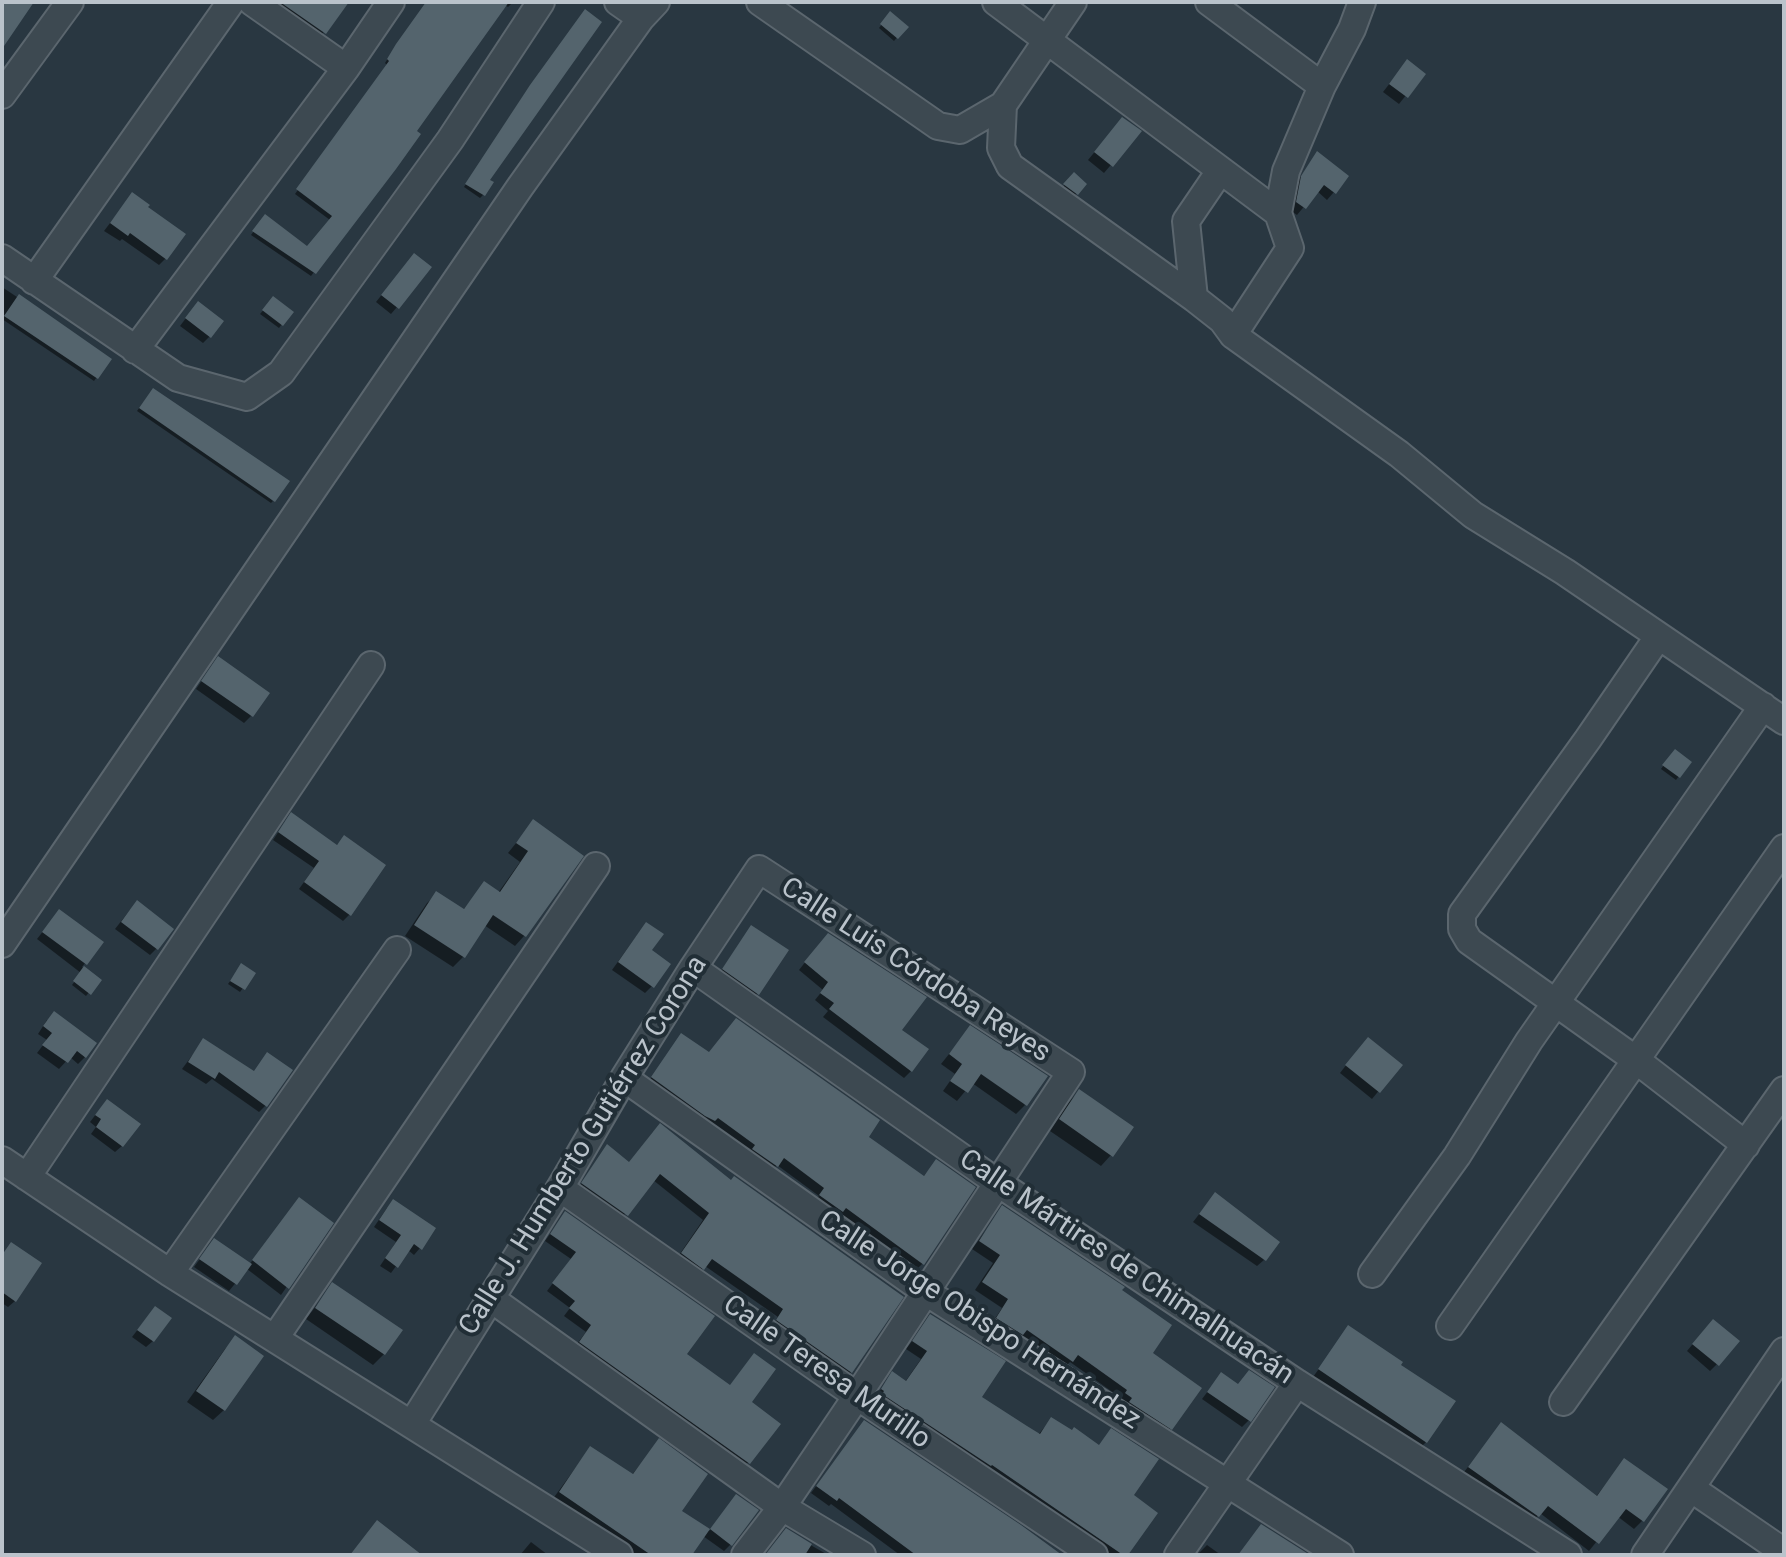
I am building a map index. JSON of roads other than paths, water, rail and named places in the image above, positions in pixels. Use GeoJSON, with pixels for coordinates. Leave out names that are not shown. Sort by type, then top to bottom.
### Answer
{"type":"FeatureCollection","features":[{"type":"Feature","properties":{"kind":"street"},"geometry":{"type":"LineString","coordinates":[[2,95],[70,2]]}},
{"type":"Feature","properties":{"kind":"street"},"geometry":{"type":"LineString","coordinates":[[34,281],[231,2]]}},
{"type":"Feature","properties":{"kind":"street"},"geometry":{"type":"LineString","coordinates":[[252,2],[346,68]]}},
{"type":"Feature","properties":{"kind":"street"},"geometry":{"type":"LineString","coordinates":[[135,350],[346,68],[391,2]]}},
{"type":"Feature","properties":{"kind":"street"},"geometry":{"type":"LineString","coordinates":[[2,258],[178,378],[247,397],[281,373],[450,140],[541,2]]}},
{"type":"Feature","properties":{"kind":"street"},"geometry":{"type":"LineString","coordinates":[[2,944],[520,187],[648,10],[618,2]]}},
{"type":"Feature","properties":{"kind":"street"},"geometry":{"type":"LineString","coordinates":[[760,2],[938,126],[960,130],[1003,105],[1073,2]]}},
{"type":"Feature","properties":{"kind":"street"},"geometry":{"type":"LineString","coordinates":[[996,2],[1278,213]]}},
{"type":"Feature","properties":{"kind":"street"},"geometry":{"type":"LineString","coordinates":[[1209,2],[1322,86]]}},
{"type":"Feature","properties":{"kind":"street"},"geometry":{"type":"LineString","coordinates":[[1233,335],[1290,248],[1278,213],[1286,171],[1362,2]]}},
{"type":"Feature","properties":{"kind":"street"},"geometry":{"type":"LineString","coordinates":[[1003,105],[1001,148],[1010,166],[1194,298],[1222,320],[1233,335],[1399,454],[1473,515],[1565,572],[1774,714],[1529,1041],[1457,1156],[1372,1274]]}},
{"type":"Feature","properties":{"kind":"street"},"geometry":{"type":"LineString","coordinates":[[1194,298],[1186,221],[1220,171]]}},
{"type":"Feature","properties":{"kind":"street"},"geometry":{"type":"LineString","coordinates":[[1658,637],[1462,914],[1462,929],[1469,941],[1636,1060],[1746,1145]]}},
{"type":"Feature","properties":{"kind":"street"},"geometry":{"type":"LineString","coordinates":[[27,1177],[371,665]]}},
{"type":"Feature","properties":{"kind":"street"},"geometry":{"type":"LineString","coordinates":[[1450,1326],[1784,848]]}},
{"type":"Feature","properties":{"kind":"street"},"geometry":{"type":"LineString","coordinates":[[275,1338],[596,866]]}},
{"type":"Feature","properties":{"kind":"street","name":"Calle J. Humberto Gutiérrez Corona"},"geometry":{"type":"LineString","coordinates":[[412,1424],[560,1188],[624,1078],[759,869]]}},
{"type":"Feature","properties":{"kind":"street","name":"Calle Luis Córdoba Reyes"},"geometry":{"type":"LineString","coordinates":[[759,869],[1071,1072],[998,1183]]}},
{"type":"Feature","properties":{"kind":"street"},"geometry":{"type":"LineString","coordinates":[[170,1273],[397,950]]}},
{"type":"Feature","properties":{"kind":"street","name":"Calle Mártires de Chimalhuacán"},"geometry":{"type":"LineString","coordinates":[[693,968],[998,1183],[1297,1383],[1568,1555]]}},
{"type":"Feature","properties":{"kind":"street","name":"Calle Jorge Obispo Hernández"},"geometry":{"type":"LineString","coordinates":[[624,1078],[926,1292],[1340,1555]]}},
{"type":"Feature","properties":{"kind":"street"},"geometry":{"type":"LineString","coordinates":[[1563,1402],[1784,1090]]}},
{"type":"Feature","properties":{"kind":"street"},"geometry":{"type":"LineString","coordinates":[[2,1160],[170,1273],[619,1555]]}},
{"type":"Feature","properties":{"kind":"street"},"geometry":{"type":"LineString","coordinates":[[745,1555],[782,1507],[998,1183]]}},
{"type":"Feature","properties":{"kind":"street","name":"Calle Teresa Murillo"},"geometry":{"type":"LineString","coordinates":[[560,1188],[857,1396],[1094,1555]]}},
{"type":"Feature","properties":{"kind":"street"},"geometry":{"type":"LineString","coordinates":[[490,1298],[782,1507],[862,1555]]}},
{"type":"Feature","properties":{"kind":"street"},"geometry":{"type":"LineString","coordinates":[[1645,1555],[1784,1351]]}},
{"type":"Feature","properties":{"kind":"street"},"geometry":{"type":"LineString","coordinates":[[1178,1555],[1297,1383]]}},
{"type":"Feature","properties":{"kind":"street"},"geometry":{"type":"LineString","coordinates":[[1692,1489],[1784,1552]]}}]}
